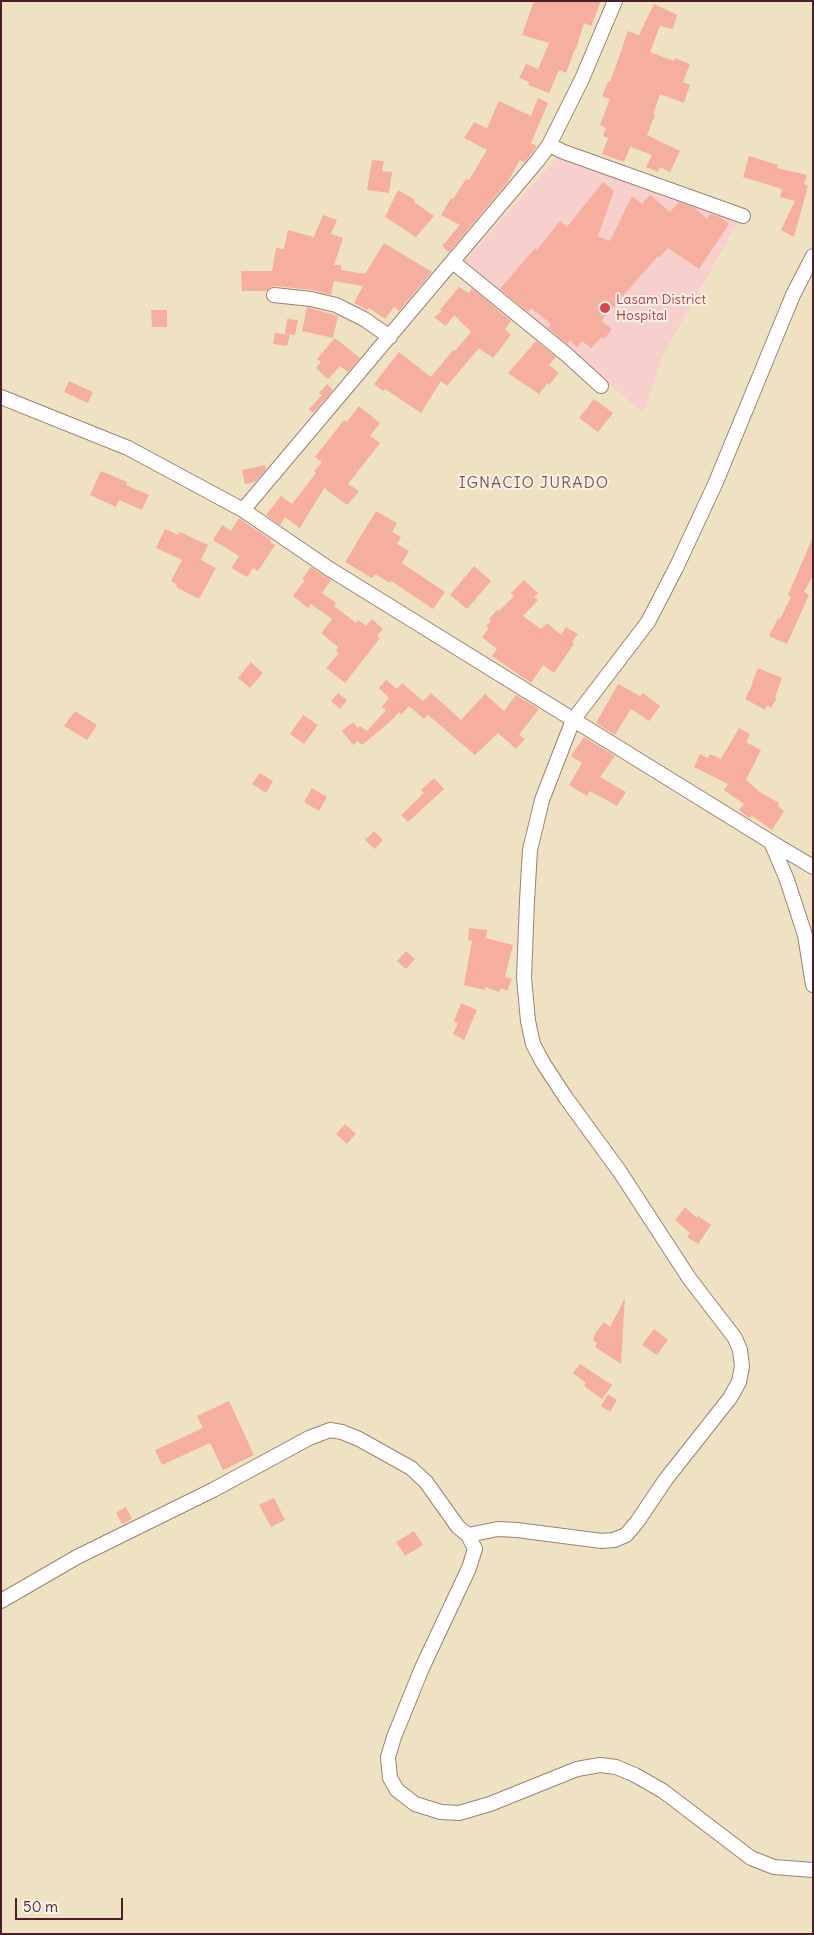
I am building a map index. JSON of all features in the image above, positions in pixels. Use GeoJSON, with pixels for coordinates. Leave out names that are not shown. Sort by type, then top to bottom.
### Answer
{"type":"FeatureCollection","features":[{"type":"Feature","properties":{"kind":"street"},"geometry":{"type":"LineString","coordinates":[[243,510],[453,262],[549,145],[582,79],[615,1]]}},
{"type":"Feature","properties":{"kind":"street"},"geometry":{"type":"LineString","coordinates":[[549,145],[743,216]]}},
{"type":"Feature","properties":{"kind":"street"},"geometry":{"type":"LineString","coordinates":[[468,1535],[498,1530],[517,1530],[602,1541],[614,1540],[626,1535],[666,1479],[730,1398],[739,1382],[742,1366],[740,1350],[735,1338],[684,1271],[620,1172],[547,1070],[533,1044],[528,1021],[524,978],[530,850],[542,800],[573,720],[648,622],[673,574],[716,482],[793,295],[813,256]]}},
{"type":"Feature","properties":{"kind":"street"},"geometry":{"type":"LineString","coordinates":[[453,262],[561,350],[601,386]]}},
{"type":"Feature","properties":{"kind":"street"},"geometry":{"type":"LineString","coordinates":[[274,295],[311,299],[336,305],[364,319],[390,337]]}},
{"type":"Feature","properties":{"kind":"street"},"geometry":{"type":"LineString","coordinates":[[1,397],[128,448],[243,510],[328,568],[813,867]]}},
{"type":"Feature","properties":{"kind":"street"},"geometry":{"type":"LineString","coordinates":[[771,842],[788,880],[805,935],[813,985]]}},
{"type":"Feature","properties":{"kind":"street"},"geometry":{"type":"LineString","coordinates":[[1,1601],[77,1557],[213,1490],[309,1438],[330,1430],[342,1432],[359,1439],[411,1468],[426,1482],[458,1527],[468,1535],[475,1549],[469,1568],[422,1668],[394,1737],[388,1757],[390,1778],[397,1790],[415,1804],[441,1812],[459,1814],[490,1804],[577,1769],[600,1765],[616,1767],[635,1775],[663,1791],[751,1858],[774,1867],[813,1870]]}},
{"type":"Feature","properties":{"kind":"shaded area","name":"Lasam District Hospital"},"geometry":{"type":"Polygon","coordinates":[[[558,156],[739,220],[663,355],[643,413],[465,261],[558,156]]]}},
{"type":"Feature","properties":{"kind":"building"},"geometry":{"type":"Polygon","coordinates":[[[534,1],[601,1],[591,26],[584,23],[566,73],[559,70],[549,93],[528,85],[529,82],[519,78],[526,64],[538,69],[549,43],[522,35],[534,1]]]}},
{"type":"Feature","properties":{"kind":"building"},"geometry":{"type":"Polygon","coordinates":[[[654,4],[677,15],[673,29],[660,26],[650,52],[674,61],[675,58],[690,64],[683,82],[690,85],[684,103],[660,94],[653,114],[655,115],[647,135],[680,151],[670,172],[660,167],[658,172],[646,167],[652,155],[630,147],[624,162],[602,154],[608,138],[603,136],[606,128],[600,125],[610,99],[602,96],[608,82],[610,82],[628,31],[639,35],[654,4]]]}},
{"type":"Feature","properties":{"kind":"building"},"geometry":{"type":"Polygon","coordinates":[[[538,98],[548,103],[531,143],[537,146],[525,162],[520,160],[507,183],[449,252],[442,246],[460,225],[441,215],[466,179],[469,180],[487,150],[464,138],[474,122],[487,128],[499,101],[531,116],[538,98]]]}},
{"type":"Feature","properties":{"kind":"building"},"geometry":{"type":"Polygon","coordinates":[[[749,156],[778,165],[777,168],[807,175],[804,184],[808,186],[794,237],[781,230],[795,201],[780,197],[782,189],[743,177],[749,156]]]}},
{"type":"Feature","properties":{"kind":"building"},"geometry":{"type":"Polygon","coordinates":[[[372,160],[384,161],[382,171],[392,172],[389,193],[367,190],[372,160]]]}},
{"type":"Feature","properties":{"kind":"building"},"geometry":{"type":"Polygon","coordinates":[[[603,182],[614,191],[598,236],[610,241],[632,196],[642,204],[650,195],[670,212],[679,202],[695,208],[707,219],[710,214],[720,217],[729,224],[699,269],[668,248],[660,257],[658,256],[601,321],[612,329],[604,339],[602,337],[591,348],[582,341],[577,347],[570,340],[567,344],[548,328],[551,324],[531,308],[528,312],[500,289],[535,248],[537,250],[560,221],[567,227],[603,182]]]}},
{"type":"Feature","properties":{"kind":"building"},"geometry":{"type":"Polygon","coordinates":[[[398,190],[415,200],[414,202],[434,216],[416,237],[385,217],[398,190]]]}},
{"type":"Feature","properties":{"kind":"building"},"geometry":{"type":"Polygon","coordinates":[[[323,215],[337,220],[331,234],[343,238],[334,265],[341,265],[341,270],[365,274],[384,243],[432,272],[399,311],[394,307],[385,319],[369,308],[367,310],[354,303],[363,286],[334,281],[331,295],[312,290],[275,286],[270,287],[267,291],[242,291],[241,271],[272,271],[276,248],[284,249],[288,230],[314,237],[323,215]]]}},
{"type":"Feature","properties":{"kind":"building"},"geometry":{"type":"Polygon","coordinates":[[[459,287],[469,293],[472,288],[511,321],[505,329],[511,335],[493,358],[479,348],[447,386],[441,381],[421,413],[385,389],[383,391],[374,384],[399,352],[431,377],[453,350],[455,351],[471,332],[454,315],[446,326],[434,317],[442,311],[440,310],[459,287]]]}},
{"type":"Feature","properties":{"kind":"building"},"geometry":{"type":"Polygon","coordinates":[[[307,307],[338,316],[333,338],[302,331],[307,307]]]}},
{"type":"Feature","properties":{"kind":"building"},"geometry":{"type":"Polygon","coordinates":[[[151,310],[167,310],[167,327],[152,327],[151,310]]]}},
{"type":"Feature","properties":{"kind":"building"},"geometry":{"type":"Polygon","coordinates":[[[287,319],[298,320],[295,335],[285,334],[287,319]]]}},
{"type":"Feature","properties":{"kind":"building"},"geometry":{"type":"Polygon","coordinates":[[[275,333],[290,335],[287,346],[273,344],[275,333]]]}},
{"type":"Feature","properties":{"kind":"building"},"geometry":{"type":"Polygon","coordinates":[[[335,338],[360,358],[348,372],[340,366],[328,379],[316,368],[321,362],[317,359],[335,338]]]}},
{"type":"Feature","properties":{"kind":"building"},"geometry":{"type":"Polygon","coordinates":[[[536,341],[556,357],[549,365],[559,373],[539,394],[508,373],[536,341]]]}},
{"type":"Feature","properties":{"kind":"building"},"geometry":{"type":"Polygon","coordinates":[[[69,381],[93,392],[88,403],[64,392],[69,381]]]}},
{"type":"Feature","properties":{"kind":"building"},"geometry":{"type":"Polygon","coordinates":[[[327,384],[333,390],[313,413],[309,409],[322,395],[319,393],[327,384]]]}},
{"type":"Feature","properties":{"kind":"building"},"geometry":{"type":"Polygon","coordinates":[[[594,399],[613,413],[598,432],[579,418],[594,399]]]}},
{"type":"Feature","properties":{"kind":"building"},"geometry":{"type":"Polygon","coordinates":[[[359,406],[380,423],[370,436],[380,443],[348,484],[359,491],[350,502],[347,505],[324,488],[300,528],[285,517],[280,525],[266,515],[281,496],[292,504],[316,473],[314,471],[322,462],[315,457],[344,420],[347,422],[359,406]]]}},
{"type":"Feature","properties":{"kind":"building"},"geometry":{"type":"Polygon","coordinates":[[[265,465],[266,470],[255,482],[245,484],[242,470],[265,465]]]}},
{"type":"Feature","properties":{"kind":"building"},"geometry":{"type":"Polygon","coordinates":[[[101,471],[127,482],[126,485],[149,495],[142,510],[119,500],[116,507],[90,495],[101,471]]]}},
{"type":"Feature","properties":{"kind":"building"},"geometry":{"type":"Polygon","coordinates":[[[376,511],[397,523],[392,532],[401,537],[397,544],[409,551],[402,563],[445,592],[433,609],[391,581],[390,583],[375,574],[372,578],[345,562],[376,511]]]}},
{"type":"Feature","properties":{"kind":"building"},"geometry":{"type":"Polygon","coordinates":[[[239,518],[271,540],[270,542],[275,545],[258,571],[253,568],[247,577],[231,568],[239,556],[213,540],[222,525],[231,531],[239,518]]]}},
{"type":"Feature","properties":{"kind":"building"},"geometry":{"type":"Polygon","coordinates":[[[165,529],[178,535],[180,532],[208,545],[201,560],[216,568],[199,599],[176,587],[177,585],[171,581],[182,560],[156,548],[165,529]]]}},
{"type":"Feature","properties":{"kind":"building"},"geometry":{"type":"Polygon","coordinates":[[[813,537],[813,576],[804,592],[809,595],[787,644],[769,636],[791,597],[788,595],[813,537]]]}},
{"type":"Feature","properties":{"kind":"building"},"geometry":{"type":"Polygon","coordinates":[[[474,566],[491,581],[467,609],[450,595],[474,566]]]}},
{"type":"Feature","properties":{"kind":"building"},"geometry":{"type":"Polygon","coordinates":[[[311,567],[331,580],[322,593],[336,603],[334,606],[356,623],[358,620],[366,626],[372,619],[383,629],[377,636],[380,638],[345,683],[326,668],[339,653],[336,651],[338,647],[321,633],[332,619],[311,604],[308,608],[293,596],[305,580],[302,579],[311,567]]]}},
{"type":"Feature","properties":{"kind":"building"},"geometry":{"type":"Polygon","coordinates":[[[524,580],[538,593],[534,597],[538,600],[523,616],[541,629],[547,623],[561,635],[566,627],[578,634],[572,642],[574,644],[554,673],[543,665],[531,683],[492,656],[497,649],[482,637],[489,628],[486,626],[491,621],[489,619],[514,596],[511,593],[524,580]]]}},
{"type":"Feature","properties":{"kind":"building"},"geometry":{"type":"Polygon","coordinates":[[[251,662],[263,673],[250,688],[238,678],[251,662]]]}},
{"type":"Feature","properties":{"kind":"building"},"geometry":{"type":"Polygon","coordinates":[[[758,668],[782,678],[775,697],[777,698],[771,708],[767,706],[765,710],[745,699],[758,668]]]}},
{"type":"Feature","properties":{"kind":"building"},"geometry":{"type":"Polygon","coordinates":[[[386,680],[397,689],[402,683],[423,701],[431,693],[461,720],[485,694],[504,711],[516,695],[539,709],[519,735],[525,739],[516,749],[498,733],[475,755],[428,715],[424,719],[409,706],[401,715],[399,712],[362,745],[358,741],[353,745],[342,731],[353,722],[358,728],[360,726],[367,731],[386,710],[382,707],[389,698],[379,688],[386,680]]]}},
{"type":"Feature","properties":{"kind":"building"},"geometry":{"type":"Polygon","coordinates":[[[618,684],[640,696],[643,693],[660,706],[649,721],[631,709],[615,735],[596,723],[618,684]]]}},
{"type":"Feature","properties":{"kind":"building"},"geometry":{"type":"Polygon","coordinates":[[[338,693],[347,700],[340,709],[331,701],[338,693]]]}},
{"type":"Feature","properties":{"kind":"building"},"geometry":{"type":"Polygon","coordinates":[[[75,711],[97,725],[87,740],[64,726],[75,711]]]}},
{"type":"Feature","properties":{"kind":"building"},"geometry":{"type":"Polygon","coordinates":[[[303,715],[318,725],[304,744],[290,734],[303,715]]]}},
{"type":"Feature","properties":{"kind":"building"},"geometry":{"type":"Polygon","coordinates":[[[739,728],[750,734],[746,742],[761,750],[746,780],[760,792],[779,803],[778,806],[784,811],[772,830],[752,816],[749,818],[739,810],[744,804],[724,790],[728,784],[694,767],[700,754],[708,758],[710,754],[721,759],[739,728]]]}},
{"type":"Feature","properties":{"kind":"building"},"geometry":{"type":"Polygon","coordinates":[[[584,737],[615,756],[600,777],[626,792],[617,806],[590,791],[587,796],[569,785],[582,763],[571,756],[584,737]]]}},
{"type":"Feature","properties":{"kind":"building"},"geometry":{"type":"Polygon","coordinates":[[[260,773],[273,781],[266,793],[252,784],[260,773]]]}},
{"type":"Feature","properties":{"kind":"building"},"geometry":{"type":"Polygon","coordinates":[[[434,778],[444,789],[408,822],[401,815],[424,793],[421,790],[434,778]]]}},
{"type":"Feature","properties":{"kind":"building"},"geometry":{"type":"Polygon","coordinates":[[[312,788],[327,797],[319,811],[304,802],[312,788]]]}},
{"type":"Feature","properties":{"kind":"building"},"geometry":{"type":"Polygon","coordinates":[[[374,831],[383,840],[375,849],[365,840],[374,831]]]}},
{"type":"Feature","properties":{"kind":"building"},"geometry":{"type":"Polygon","coordinates":[[[469,928],[487,930],[486,938],[513,945],[505,977],[512,979],[507,991],[501,988],[499,992],[485,987],[485,990],[464,985],[472,941],[468,940],[469,928]]]}},
{"type":"Feature","properties":{"kind":"building"},"geometry":{"type":"Polygon","coordinates":[[[406,951],[415,959],[406,969],[397,961],[406,951]]]}},
{"type":"Feature","properties":{"kind":"building"},"geometry":{"type":"Polygon","coordinates":[[[461,1003],[477,1010],[464,1040],[453,1034],[458,1023],[454,1021],[461,1003]]]}},
{"type":"Feature","properties":{"kind":"building"},"geometry":{"type":"Polygon","coordinates":[[[345,1124],[356,1134],[347,1144],[336,1134],[345,1124]]]}},
{"type":"Feature","properties":{"kind":"building"},"geometry":{"type":"Polygon","coordinates":[[[685,1207],[697,1218],[698,1216],[711,1225],[698,1244],[687,1237],[690,1233],[675,1220],[685,1207]]]}},
{"type":"Feature","properties":{"kind":"building"},"geometry":{"type":"Polygon","coordinates":[[[625,1298],[621,1364],[595,1347],[597,1343],[593,1340],[596,1332],[604,1322],[610,1327],[625,1298]]]}},
{"type":"Feature","properties":{"kind":"building"},"geometry":{"type":"Polygon","coordinates":[[[654,1329],[668,1340],[657,1355],[642,1345],[654,1329]]]}},
{"type":"Feature","properties":{"kind":"building"},"geometry":{"type":"Polygon","coordinates":[[[580,1364],[612,1385],[602,1399],[584,1386],[586,1383],[573,1373],[580,1364]]]}},
{"type":"Feature","properties":{"kind":"building"},"geometry":{"type":"Polygon","coordinates":[[[608,1394],[617,1400],[610,1412],[601,1406],[608,1394]]]}},
{"type":"Feature","properties":{"kind":"building"},"geometry":{"type":"Polygon","coordinates":[[[229,1401],[254,1455],[223,1470],[210,1443],[162,1465],[155,1450],[203,1428],[197,1416],[229,1401]]]}},
{"type":"Feature","properties":{"kind":"building"},"geometry":{"type":"Polygon","coordinates":[[[274,1498],[285,1520],[271,1527],[259,1505],[274,1498]]]}},
{"type":"Feature","properties":{"kind":"building"},"geometry":{"type":"Polygon","coordinates":[[[126,1507],[132,1519],[122,1524],[116,1513],[126,1507]]]}},
{"type":"Feature","properties":{"kind":"building"},"geometry":{"type":"Polygon","coordinates":[[[414,1531],[423,1545],[405,1556],[396,1542],[414,1531]]]}},
{"type":"Feature","properties":{"kind":"place","name":"Lasam District Hospital"},"geometry":{"type":"Point","coordinates":[605,308]}},
{"type":"Feature","properties":{"kind":"district","name":"IGNACIO JURADO"},"geometry":{"type":"Point","coordinates":[534,483]}}]}
